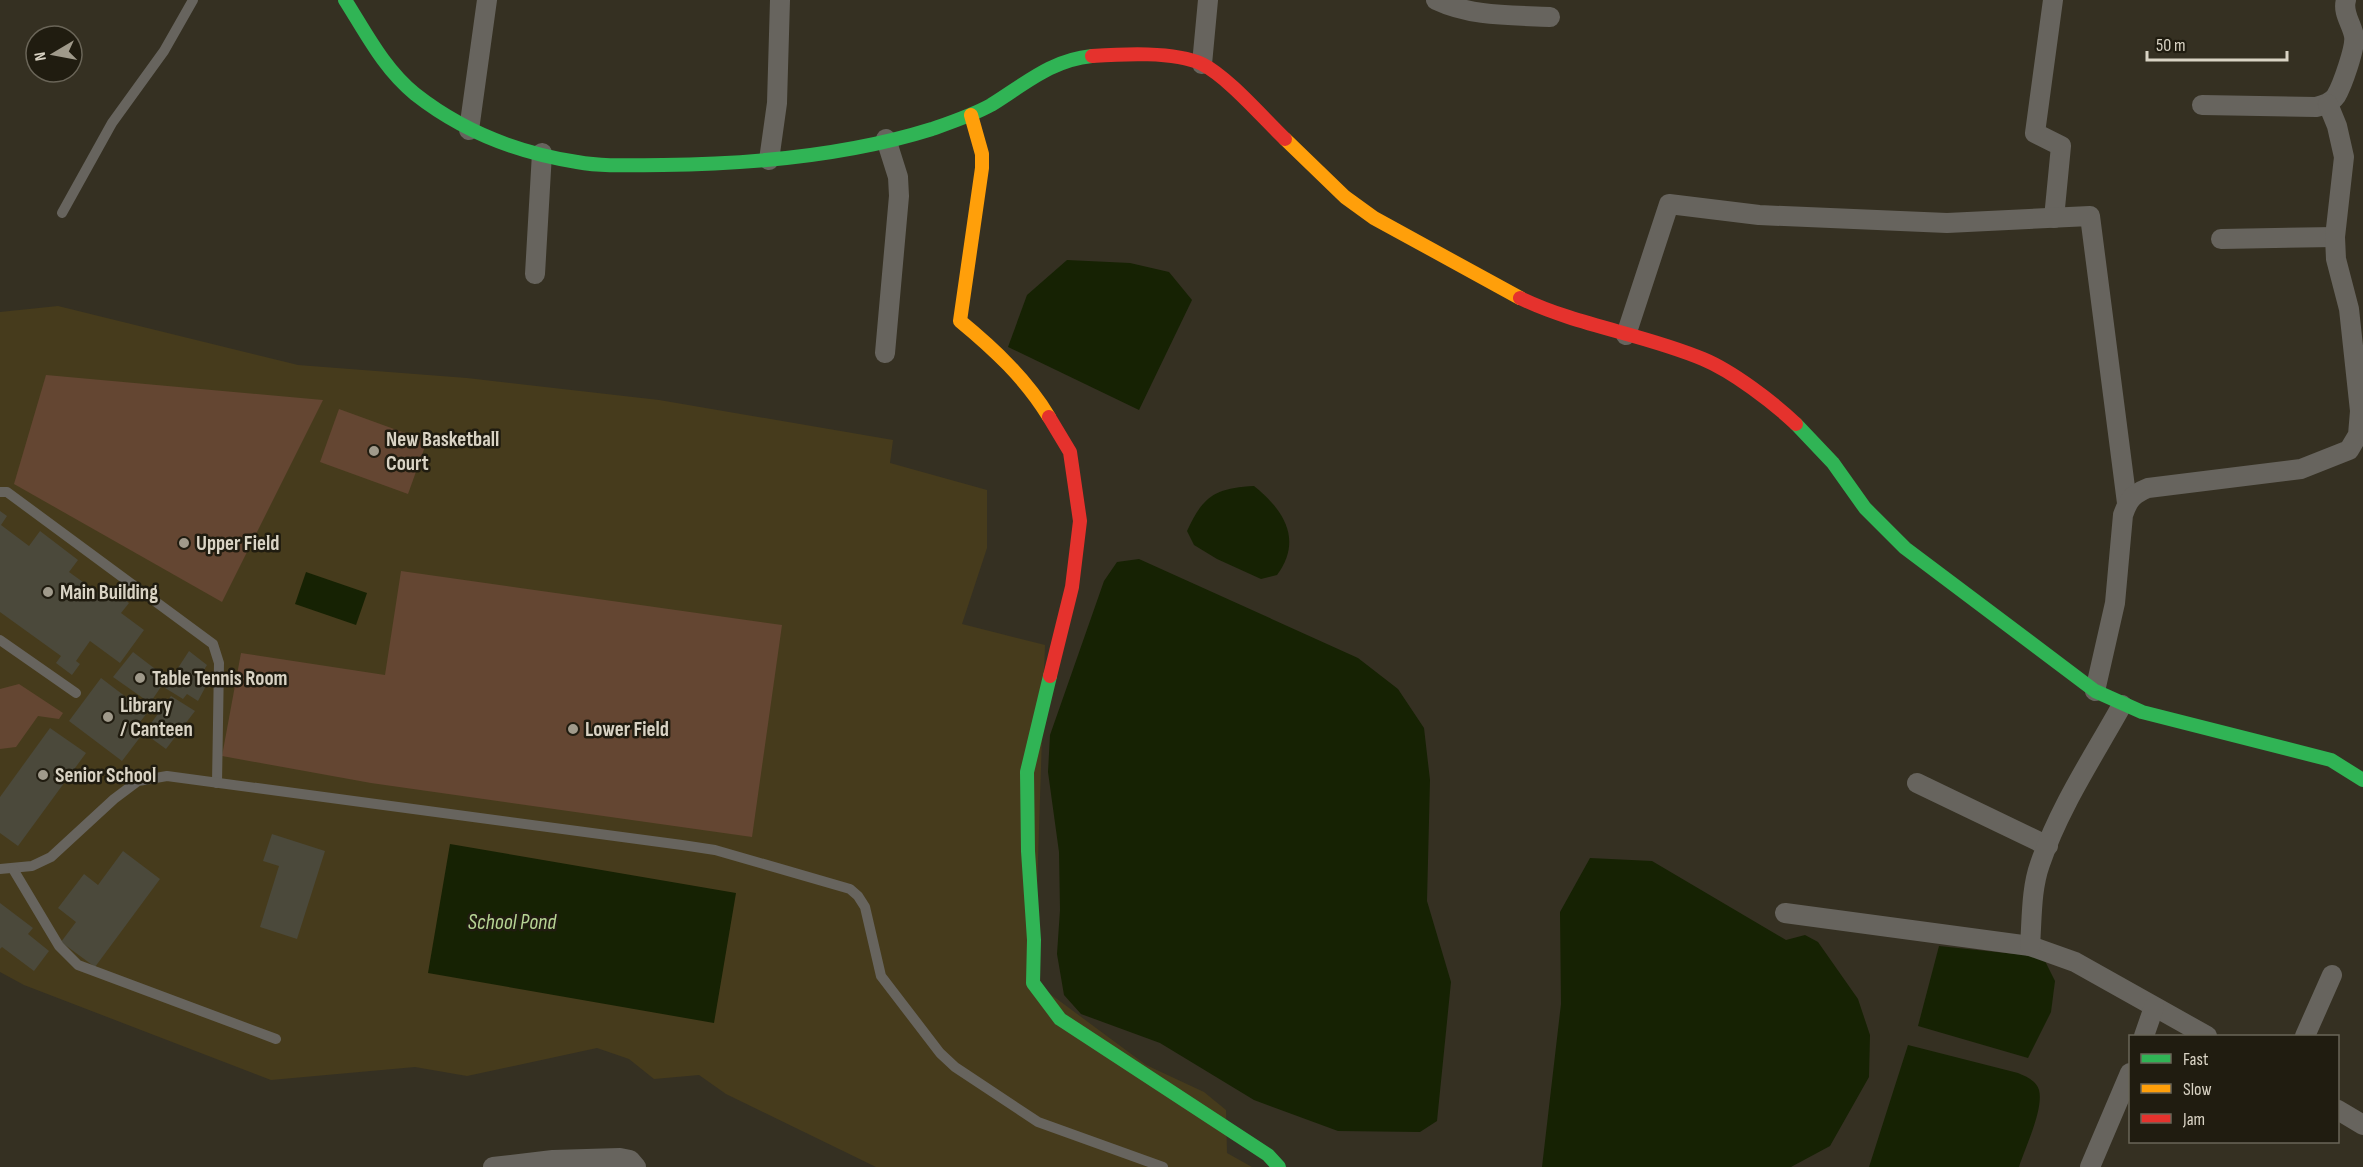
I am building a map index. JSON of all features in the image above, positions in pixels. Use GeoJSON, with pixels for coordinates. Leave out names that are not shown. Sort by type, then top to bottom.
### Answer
{"type":"FeatureCollection","features":[{"type":"Feature","properties":{"kind":"street"},"geometry":{"type":"LineString","coordinates":[[345,0],[401,82],[438,111],[469,130],[542,153],[576,162],[612,165],[687,165],[817,154],[929,130],[971,116],[1060,61],[1107,55],[1183,59],[1202,64],[1219,76],[1345,197],[1374,218],[1523,299],[1586,323],[1704,359],[1774,403],[1833,463],[1865,508],[1905,549],[2095,691],[2122,705],[2331,760],[2363,780]]}},
{"type":"Feature","properties":{"kind":"street"},"geometry":{"type":"LineString","coordinates":[[469,130],[487,0]]}},
{"type":"Feature","properties":{"kind":"street"},"geometry":{"type":"LineString","coordinates":[[769,159],[777,103],[780,0]]}},
{"type":"Feature","properties":{"kind":"street"},"geometry":{"type":"LineString","coordinates":[[1202,64],[1208,0]]}},
{"type":"Feature","properties":{"kind":"street"},"geometry":{"type":"LineString","coordinates":[[1436,0],[1453,8],[1474,13],[1550,17]]}},
{"type":"Feature","properties":{"kind":"street"},"geometry":{"type":"LineString","coordinates":[[2053,0],[2035,133],[2061,146],[2054,218]]}},
{"type":"Feature","properties":{"kind":"street"},"geometry":{"type":"LineString","coordinates":[[2202,105],[2316,107],[2328,104],[2336,95],[2355,39],[2345,12],[2346,0]]}},
{"type":"Feature","properties":{"kind":"street"},"geometry":{"type":"LineString","coordinates":[[2095,691],[2115,603],[2123,515],[2127,503],[2135,494],[2148,489],[2301,469],[2356,450],[2360,411],[2349,309],[2336,259],[2335,237],[2344,157],[2343,146],[2328,104]]}},
{"type":"Feature","properties":{"kind":"street"},"geometry":{"type":"LineString","coordinates":[[971,116],[982,154],[982,168],[960,321],[993,348],[1036,396],[1070,452],[1080,521],[1072,587],[1027,772],[1028,851],[1034,940],[1033,983],[1060,1019],[1268,1155],[1279,1167]]}},
{"type":"Feature","properties":{"kind":"street"},"geometry":{"type":"LineString","coordinates":[[885,353],[899,196],[898,177],[886,139]]}},
{"type":"Feature","properties":{"kind":"street"},"geometry":{"type":"LineString","coordinates":[[535,274],[542,153]]}},
{"type":"Feature","properties":{"kind":"street"},"geometry":{"type":"LineString","coordinates":[[1626,335],[1669,204],[1759,215],[1947,223],[2090,216],[2127,503]]}},
{"type":"Feature","properties":{"kind":"street"},"geometry":{"type":"LineString","coordinates":[[2221,239],[2335,237]]}},
{"type":"Feature","properties":{"kind":"street"},"geometry":{"type":"LineString","coordinates":[[2030,946],[2035,885],[2059,816],[2122,705]]}},
{"type":"Feature","properties":{"kind":"street"},"geometry":{"type":"LineString","coordinates":[[1917,783],[2048,846]]}},
{"type":"Feature","properties":{"kind":"street"},"geometry":{"type":"LineString","coordinates":[[1785,913],[2030,946],[2075,962],[2205,1035]]}},
{"type":"Feature","properties":{"kind":"street"},"geometry":{"type":"LineString","coordinates":[[2305,1035],[2332,975]]}},
{"type":"Feature","properties":{"kind":"street"},"geometry":{"type":"LineString","coordinates":[[2144,1035],[2154,1006]]}},
{"type":"Feature","properties":{"kind":"street"},"geometry":{"type":"LineString","coordinates":[[2091,1167],[2129,1075]]}},
{"type":"Feature","properties":{"kind":"street"},"geometry":{"type":"LineString","coordinates":[[2339,1111],[2363,1125]]}},
{"type":"Feature","properties":{"kind":"street"},"geometry":{"type":"LineString","coordinates":[[493,1167],[553,1160],[620,1158],[630,1160],[636,1167]]}},
{"type":"Feature","properties":{"kind":"lane"},"geometry":{"type":"LineString","coordinates":[[62,213],[112,123],[164,51],[193,0]]}},
{"type":"Feature","properties":{"kind":"lane"},"geometry":{"type":"LineString","coordinates":[[0,492],[7,492],[213,644],[219,663],[217,783]]}},
{"type":"Feature","properties":{"kind":"lane"},"geometry":{"type":"LineString","coordinates":[[0,640],[76,693]]}},
{"type":"Feature","properties":{"kind":"lane"},"geometry":{"type":"LineString","coordinates":[[0,869],[32,866],[51,857],[114,799],[138,781],[167,776],[715,850],[850,889],[865,907],[880,976],[940,1053],[955,1067],[1038,1122],[1163,1167]]}},
{"type":"Feature","properties":{"kind":"lane"},"geometry":{"type":"LineString","coordinates":[[13,869],[59,946],[78,965],[276,1039]]}},
{"type":"Feature","properties":{"kind":"shaded area"},"geometry":{"type":"Polygon","coordinates":[[[58,306],[298,365],[467,378],[659,400],[893,440],[890,463],[987,490],[987,548],[962,624],[1045,645],[1034,982],[1146,1065],[1204,1092],[1226,1110],[1227,1153],[1252,1167],[876,1167],[726,1094],[699,1075],[654,1079],[629,1059],[597,1048],[467,1076],[415,1067],[271,1080],[24,985],[0,972],[0,312],[58,306]]]}},
{"type":"Feature","properties":{"kind":"shaded area","name":"Upper Field"},"geometry":{"type":"Polygon","coordinates":[[[46,375],[323,400],[222,602],[14,484],[46,375]]]}},
{"type":"Feature","properties":{"kind":"shaded area","name":"New Basketball Court"},"geometry":{"type":"Polygon","coordinates":[[[339,409],[427,441],[408,494],[320,462],[339,409]]]}},
{"type":"Feature","properties":{"kind":"shaded area","name":"Lower Field"},"geometry":{"type":"Polygon","coordinates":[[[401,571],[782,625],[752,837],[371,783],[222,756],[241,653],[385,675],[401,571]]]}},
{"type":"Feature","properties":{"kind":"shaded area"},"geometry":{"type":"Polygon","coordinates":[[[19,684],[63,713],[59,719],[38,716],[16,747],[0,749],[0,689],[19,684]]]}},
{"type":"Feature","properties":{"kind":"water"},"geometry":{"type":"Polygon","coordinates":[[[1067,260],[1130,263],[1169,272],[1192,300],[1139,410],[1008,347],[1027,295],[1067,260]]]}},
{"type":"Feature","properties":{"kind":"water"},"geometry":{"type":"Polygon","coordinates":[[[1254,486],[1265,495],[1281,515],[1289,538],[1289,550],[1277,575],[1261,579],[1217,559],[1194,545],[1187,531],[1199,509],[1212,496],[1229,489],[1254,486]]]}},
{"type":"Feature","properties":{"kind":"water"},"geometry":{"type":"Polygon","coordinates":[[[1139,559],[1358,658],[1398,689],[1424,728],[1430,780],[1427,901],[1451,982],[1437,1121],[1420,1132],[1338,1131],[1254,1100],[1160,1043],[1081,1014],[1064,995],[1057,954],[1060,910],[1059,852],[1048,772],[1050,735],[1104,581],[1117,562],[1139,559]]]}},
{"type":"Feature","properties":{"kind":"water"},"geometry":{"type":"Polygon","coordinates":[[[306,572],[367,593],[356,625],[295,604],[306,572]]]}},
{"type":"Feature","properties":{"kind":"water","name":"School Pond"},"geometry":{"type":"Polygon","coordinates":[[[450,844],[736,893],[714,1023],[428,973],[450,844]]]}},
{"type":"Feature","properties":{"kind":"water"},"geometry":{"type":"Polygon","coordinates":[[[1590,858],[1652,861],[1786,940],[1805,935],[1818,942],[1858,999],[1870,1035],[1869,1077],[1830,1146],[1791,1167],[1542,1167],[1561,1004],[1560,912],[1590,858]]]}},
{"type":"Feature","properties":{"kind":"water"},"geometry":{"type":"Polygon","coordinates":[[[1939,946],[2043,957],[2055,981],[2051,1012],[2028,1058],[1918,1026],[1939,946]]]}},
{"type":"Feature","properties":{"kind":"water"},"geometry":{"type":"Polygon","coordinates":[[[1908,1045],[2018,1073],[2035,1084],[2039,1090],[2039,1107],[2019,1167],[1869,1167],[1908,1045]]]}},
{"type":"Feature","properties":{"kind":"building","name":"Main Building"},"geometry":{"type":"Polygon","coordinates":[[[0,511],[7,516],[1,525],[29,546],[40,531],[78,560],[69,572],[101,595],[110,589],[129,603],[121,613],[144,630],[120,663],[90,641],[76,661],[80,664],[72,675],[56,663],[61,656],[0,612],[0,511]]]}},
{"type":"Feature","properties":{"kind":"building"},"geometry":{"type":"Polygon","coordinates":[[[189,651],[207,665],[199,678],[207,684],[198,701],[187,694],[183,699],[165,688],[189,651]]]}},
{"type":"Feature","properties":{"kind":"building","name":"Table Tennis Room"},"geometry":{"type":"Polygon","coordinates":[[[133,652],[167,678],[150,703],[113,677],[133,652]]]}},
{"type":"Feature","properties":{"kind":"building","name":"Library / Canteen"},"geometry":{"type":"Polygon","coordinates":[[[101,678],[147,713],[133,731],[141,736],[122,761],[69,721],[101,678]]]}},
{"type":"Feature","properties":{"kind":"building"},"geometry":{"type":"Polygon","coordinates":[[[171,696],[195,711],[166,749],[144,733],[171,696]]]}},
{"type":"Feature","properties":{"kind":"building","name":"Senior School"},"geometry":{"type":"Polygon","coordinates":[[[50,728],[86,753],[18,846],[0,833],[0,797],[50,728]]]}},
{"type":"Feature","properties":{"kind":"building"},"geometry":{"type":"Polygon","coordinates":[[[272,834],[325,851],[297,939],[260,927],[279,866],[263,861],[272,834]]]}},
{"type":"Feature","properties":{"kind":"building"},"geometry":{"type":"Polygon","coordinates":[[[123,851],[160,879],[95,967],[61,942],[76,922],[58,908],[84,874],[98,885],[123,851]]]}},
{"type":"Feature","properties":{"kind":"building"},"geometry":{"type":"Polygon","coordinates":[[[0,903],[33,928],[28,934],[49,951],[34,971],[2,947],[0,949],[0,903]]]}},
{"type":"Feature","properties":{"kind":"traffic: fast"},"geometry":{"type":"LineString","coordinates":[[345,0],[376,50],[394,73],[415,94],[433,107],[472,129],[513,146],[555,158],[598,165],[731,163],[799,157],[866,146],[932,129],[962,118],[991,105],[1051,68],[1077,58],[1092,56]]}},
{"type":"Feature","properties":{"kind":"traffic: fast"},"geometry":{"type":"LineString","coordinates":[[1796,424],[1833,463],[1865,508],[1905,548],[2095,691],[2142,712],[2331,760],[2363,780]]}},
{"type":"Feature","properties":{"kind":"traffic: fast"},"geometry":{"type":"LineString","coordinates":[[1050,676],[1027,772],[1028,851],[1034,940],[1033,983],[1060,1019],[1268,1155],[1279,1167]]}},
{"type":"Feature","properties":{"kind":"traffic: slow"},"geometry":{"type":"LineString","coordinates":[[971,115],[982,154],[982,168],[960,321],[1009,365],[1049,417]]}},
{"type":"Feature","properties":{"kind":"traffic: slow"},"geometry":{"type":"LineString","coordinates":[[1285,139],[1345,197],[1374,218],[1520,298]]}},
{"type":"Feature","properties":{"kind":"traffic: jam"},"geometry":{"type":"LineString","coordinates":[[1092,56],[1163,55],[1202,64],[1223,78],[1285,139]]}},
{"type":"Feature","properties":{"kind":"traffic: jam"},"geometry":{"type":"LineString","coordinates":[[1520,298],[1565,316],[1681,350],[1714,364],[1752,388],[1796,424]]}},
{"type":"Feature","properties":{"kind":"traffic: jam"},"geometry":{"type":"LineString","coordinates":[[1049,417],[1070,452],[1080,521],[1072,587],[1050,676]]}},
{"type":"Feature","properties":{"kind":"place","name":"New Basketball Court"},"geometry":{"type":"Point","coordinates":[374,451]}},
{"type":"Feature","properties":{"kind":"place","name":"Upper Field"},"geometry":{"type":"Point","coordinates":[184,543]}},
{"type":"Feature","properties":{"kind":"place","name":"Main Building"},"geometry":{"type":"Point","coordinates":[48,592]}},
{"type":"Feature","properties":{"kind":"place","name":"Table Tennis Room"},"geometry":{"type":"Point","coordinates":[140,678]}},
{"type":"Feature","properties":{"kind":"place","name":"Library / Canteen"},"geometry":{"type":"Point","coordinates":[108,717]}},
{"type":"Feature","properties":{"kind":"place","name":"Lower Field"},"geometry":{"type":"Point","coordinates":[573,729]}},
{"type":"Feature","properties":{"kind":"place","name":"Senior School"},"geometry":{"type":"Point","coordinates":[43,775]}}]}
